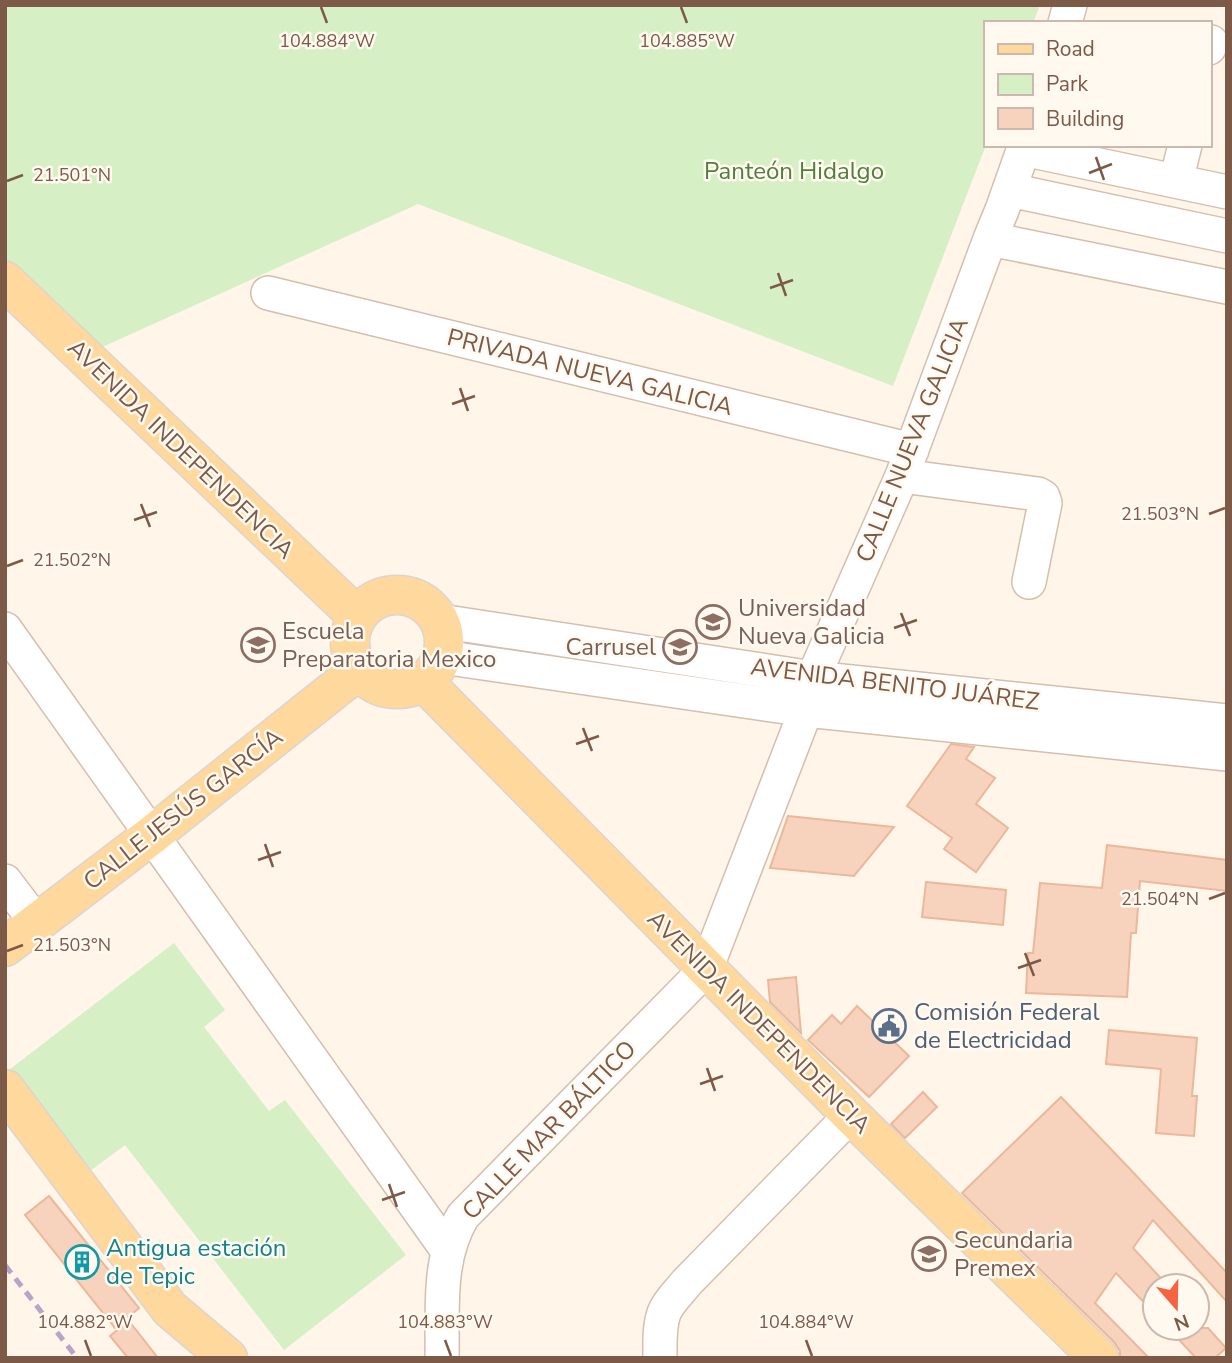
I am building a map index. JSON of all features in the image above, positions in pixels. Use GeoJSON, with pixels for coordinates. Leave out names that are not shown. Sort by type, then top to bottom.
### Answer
{"type":"FeatureCollection","features":[{"type":"Feature","properties":{"kind":"main road","name":"AVENIDA INDEPENDENCIA"},"geometry":{"type":"LineString","coordinates":[[8,289],[357,616]]}},
{"type":"Feature","properties":{"kind":"main road"},"geometry":{"type":"LineString","coordinates":[[393,594],[407,595],[421,600],[432,610],[435,653],[410,687],[382,687],[369,680],[352,658],[351,629],[357,616],[379,598],[393,594]]}},
{"type":"Feature","properties":{"kind":"main road","name":"AVENIDA INDEPENDENCIA"},"geometry":{"type":"LineString","coordinates":[[435,653],[706,968],[851,1115],[1099,1358]]}},
{"type":"Feature","properties":{"kind":"main road","name":"CALLE JESÚS GARCÍA"},"geometry":{"type":"LineString","coordinates":[[5,947],[152,835],[359,670]]}},
{"type":"Feature","properties":{"kind":"main road"},"geometry":{"type":"LineString","coordinates":[[5,1089],[170,1309],[228,1358]]}},
{"type":"Feature","properties":{"kind":"street"},"geometry":{"type":"LineString","coordinates":[[1024,147],[1127,158],[1177,181],[1227,192]]}},
{"type":"Feature","properties":{"kind":"street","name":"CALLE NUEVA GALICIA"},"geometry":{"type":"LineString","coordinates":[[706,968],[806,710],[813,678],[907,463],[1024,147]]}},
{"type":"Feature","properties":{"kind":"street"},"geometry":{"type":"LineString","coordinates":[[1177,181],[1185,147]]}},
{"type":"Feature","properties":{"kind":"street"},"geometry":{"type":"LineString","coordinates":[[1009,190],[1227,236]]}},
{"type":"Feature","properties":{"kind":"street"},"geometry":{"type":"LineString","coordinates":[[990,239],[1227,287]]}},
{"type":"Feature","properties":{"kind":"street","name":"PRIVADA NUEVA GALICIA"},"geometry":{"type":"LineString","coordinates":[[268,293],[907,463],[1038,494],[1043,497],[1045,503],[1030,582]]}},
{"type":"Feature","properties":{"kind":"street"},"geometry":{"type":"LineString","coordinates":[[5,629],[448,1251]]}},
{"type":"Feature","properties":{"kind":"street","name":"AVENIDA BENITO JUÁREZ"},"geometry":{"type":"LineString","coordinates":[[435,653],[813,678],[1227,721]]}},
{"type":"Feature","properties":{"kind":"street","name":"AVENIDA BENITO JUÁREZ"},"geometry":{"type":"LineString","coordinates":[[435,653],[806,710],[1227,754]]}},
{"type":"Feature","properties":{"kind":"street"},"geometry":{"type":"LineString","coordinates":[[5,881],[36,922]]}},
{"type":"Feature","properties":{"kind":"street","name":"CALLE MAR BÁLTICO"},"geometry":{"type":"LineString","coordinates":[[442,1358],[443,1283],[454,1230],[463,1216],[706,968]]}},
{"type":"Feature","properties":{"kind":"street"},"geometry":{"type":"LineString","coordinates":[[660,1358],[661,1323],[664,1311],[673,1299],[851,1115]]}},
{"type":"Feature","properties":{"kind":"green space","name":"Panteón Hidalgo"},"geometry":{"type":"Polygon","coordinates":[[[5,5],[1040,5],[1034,21],[984,21],[985,147],[893,386],[418,204],[98,349],[5,267],[5,5]]]}},
{"type":"Feature","properties":{"kind":"green space"},"geometry":{"type":"Polygon","coordinates":[[[174,943],[225,1010],[204,1027],[269,1111],[285,1100],[406,1255],[284,1350],[125,1145],[78,1180],[5,1073],[174,943]]]}},
{"type":"Feature","properties":{"kind":"building"},"geometry":{"type":"Polygon","coordinates":[[[951,744],[974,747],[966,759],[995,778],[976,804],[1008,828],[976,872],[944,849],[952,838],[907,806],[951,744]]]}},
{"type":"Feature","properties":{"kind":"building"},"geometry":{"type":"Polygon","coordinates":[[[788,816],[894,827],[854,876],[770,868],[788,816]]]}},
{"type":"Feature","properties":{"kind":"building"},"geometry":{"type":"Polygon","coordinates":[[[1107,845],[1227,860],[1227,891],[1140,881],[1136,933],[1131,933],[1127,997],[1026,993],[1028,953],[1033,953],[1040,883],[1102,888],[1107,845]]]}},
{"type":"Feature","properties":{"kind":"building"},"geometry":{"type":"Polygon","coordinates":[[[926,882],[1006,890],[1003,925],[922,917],[926,882]]]}},
{"type":"Feature","properties":{"kind":"building"},"geometry":{"type":"Polygon","coordinates":[[[796,977],[801,1033],[770,1002],[768,980],[796,977]]]}},
{"type":"Feature","properties":{"kind":"building"},"geometry":{"type":"Polygon","coordinates":[[[857,1006],[909,1056],[869,1097],[808,1040],[832,1015],[841,1024],[857,1006]]]}},
{"type":"Feature","properties":{"kind":"building"},"geometry":{"type":"Polygon","coordinates":[[[1109,1030],[1197,1038],[1192,1096],[1197,1096],[1194,1136],[1156,1133],[1161,1069],[1106,1064],[1109,1030]]]}},
{"type":"Feature","properties":{"kind":"building"},"geometry":{"type":"Polygon","coordinates":[[[923,1092],[937,1107],[905,1138],[891,1124],[923,1092]]]}},
{"type":"Feature","properties":{"kind":"building"},"geometry":{"type":"Polygon","coordinates":[[[1061,1097],[1227,1273],[1227,1302],[1211,1284],[1211,1272],[1200,1272],[1153,1220],[1133,1248],[1155,1272],[1141,1272],[1141,1299],[1116,1273],[1095,1303],[1149,1358],[1120,1358],[1120,1351],[1114,1342],[962,1193],[1061,1097]]]}},
{"type":"Feature","properties":{"kind":"building","name":"Antigua estación de Tepic"},"geometry":{"type":"Polygon","coordinates":[[[49,1196],[139,1308],[115,1328],[25,1215],[49,1196]]]}},
{"type":"Feature","properties":{"kind":"building"},"geometry":{"type":"Polygon","coordinates":[[[129,1321],[158,1358],[128,1358],[110,1336],[129,1321]]]}},
{"type":"Feature","properties":{"kind":"building"},"geometry":{"type":"Polygon","coordinates":[[[1211,1331],[1226,1348],[1215,1358],[1196,1358],[1181,1342],[1211,1342],[1211,1331]]]}},
{"type":"Feature","properties":{"kind":"railway"},"geometry":{"type":"LineString","coordinates":[[5,1265],[77,1358]]}},
{"type":"Feature","properties":{"kind":"place","name":"Universidad Nueva Galicia"},"geometry":{"type":"Point","coordinates":[713,622]}},
{"type":"Feature","properties":{"kind":"place","name":"Escuela Preparatoria Mexico"},"geometry":{"type":"Point","coordinates":[258,645]}},
{"type":"Feature","properties":{"kind":"place","name":"Carrusel"},"geometry":{"type":"Point","coordinates":[680,647]}},
{"type":"Feature","properties":{"kind":"place","name":"Comisión Federal de Electricidad"},"geometry":{"type":"Point","coordinates":[889,1026]}},
{"type":"Feature","properties":{"kind":"place","name":"Secundaria Premex"},"geometry":{"type":"Point","coordinates":[929,1254]}},
{"type":"Feature","properties":{"kind":"place","name":"Antigua estación de Tepic"},"geometry":{"type":"Point","coordinates":[82,1262]}}]}
